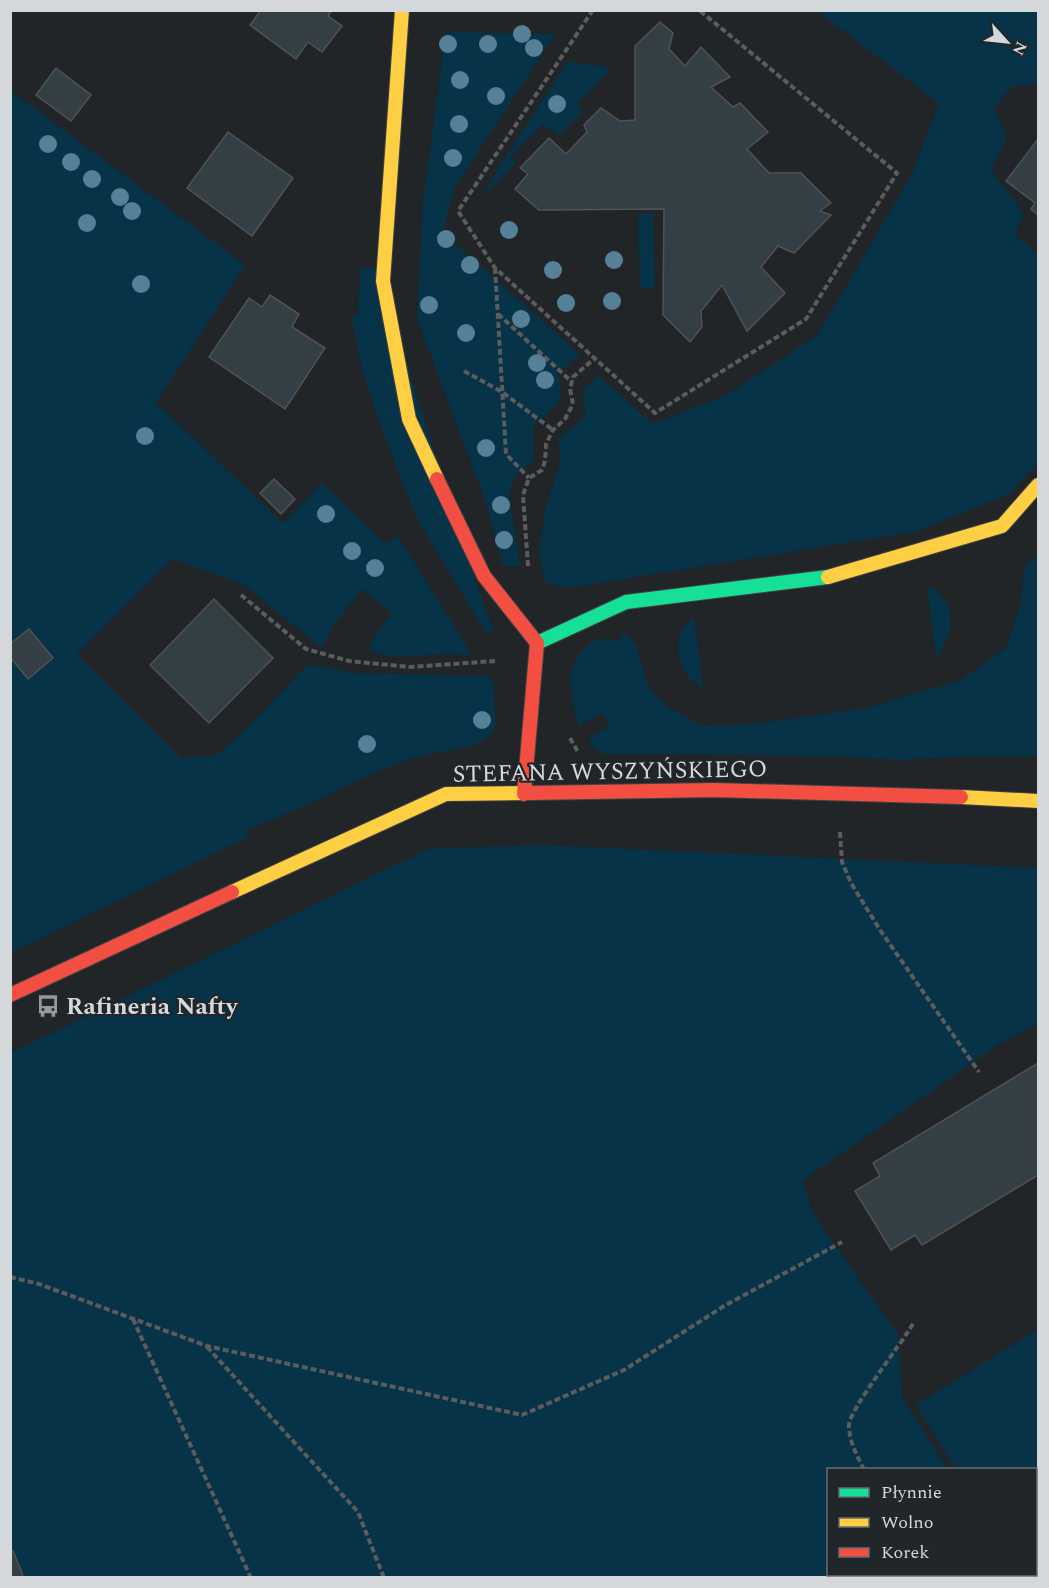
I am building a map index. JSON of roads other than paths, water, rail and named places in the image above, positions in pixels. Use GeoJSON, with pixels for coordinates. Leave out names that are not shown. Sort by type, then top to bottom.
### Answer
{"type":"FeatureCollection","features":[{"type":"Feature","properties":{"kind":"street"},"geometry":{"type":"LineString","coordinates":[[402,10],[383,281],[409,419],[484,576],[537,643],[524,794]]}},
{"type":"Feature","properties":{"kind":"street"},"geometry":{"type":"LineString","coordinates":[[537,643],[626,602],[837,576],[1002,526],[1038,485]]}},
{"type":"Feature","properties":{"kind":"street","name":"STEFANA WYSZYŃSKIEGO"},"geometry":{"type":"LineString","coordinates":[[10,995],[446,794],[714,790],[935,795],[1038,801]]}},
{"type":"Feature","properties":{"kind":"place","name":"Rafineria Nafty"},"geometry":{"type":"Point","coordinates":[48,1006]}}]}
